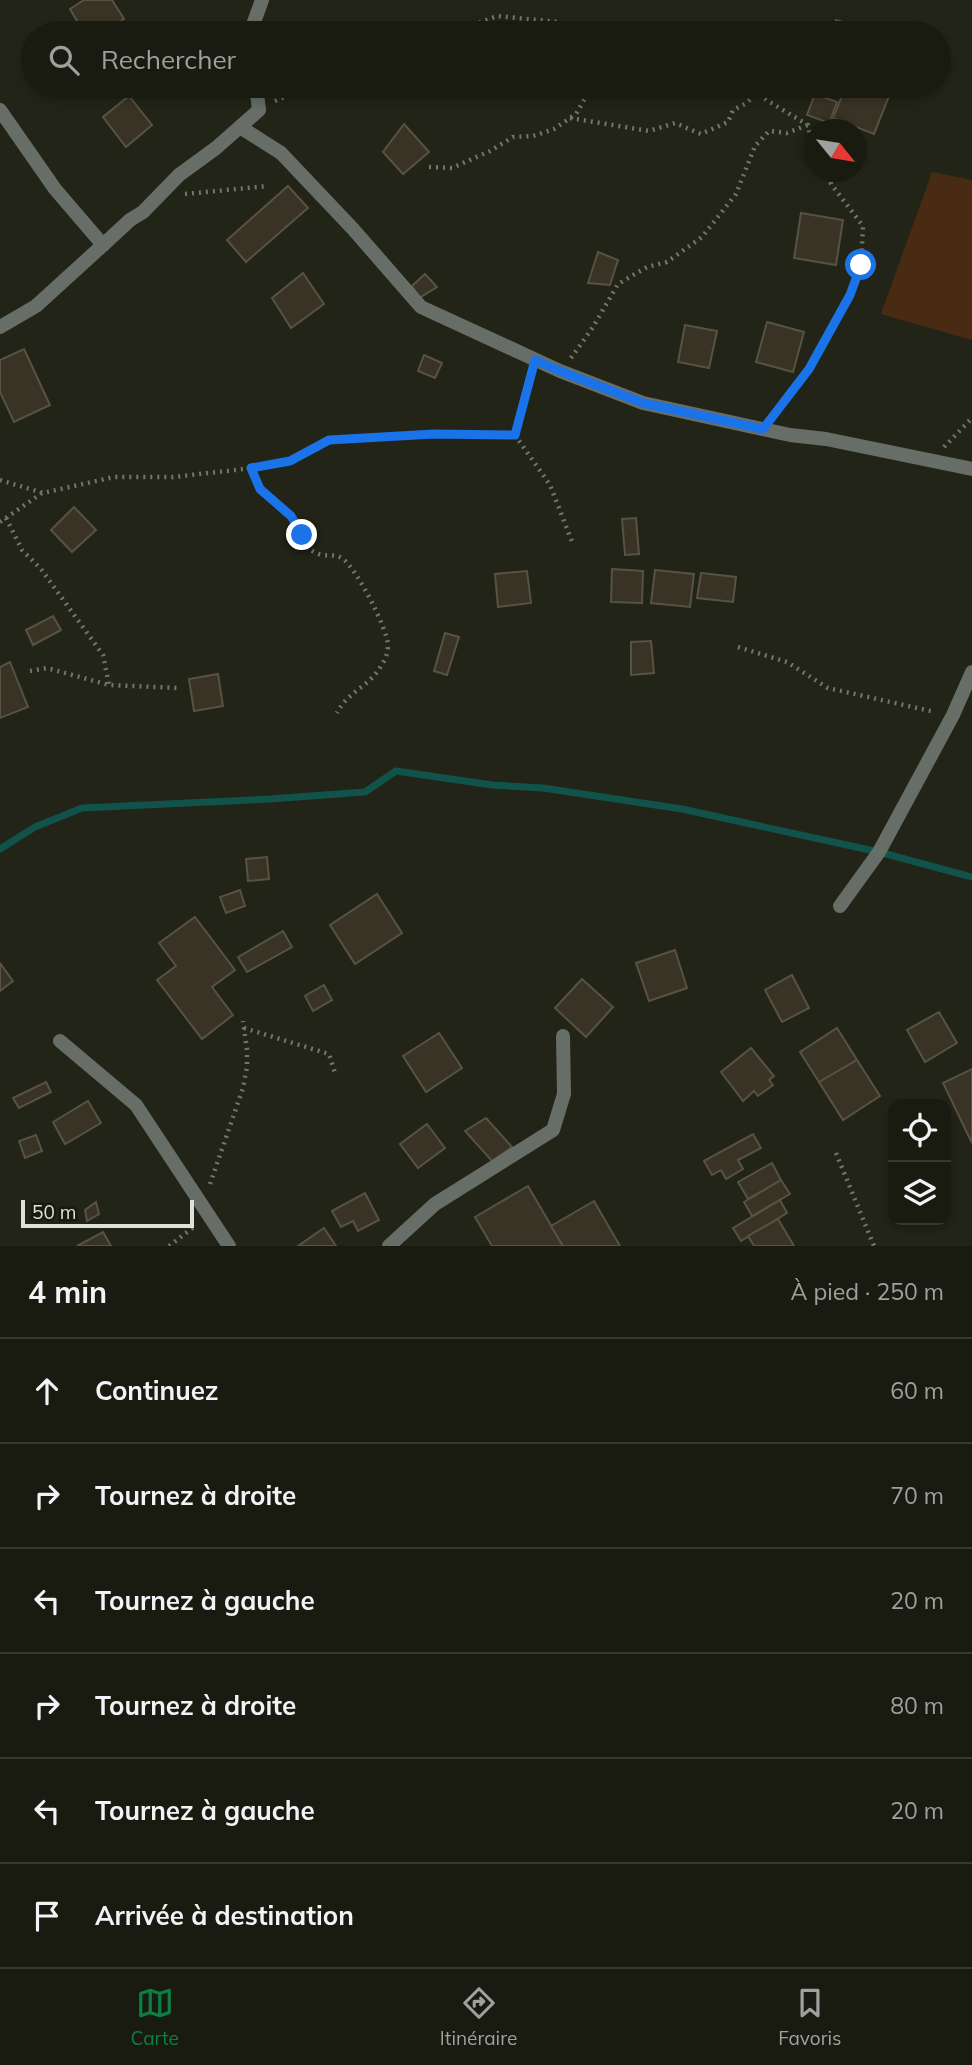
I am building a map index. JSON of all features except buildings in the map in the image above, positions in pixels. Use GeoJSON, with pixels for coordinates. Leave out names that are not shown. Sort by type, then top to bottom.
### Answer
{"type":"FeatureCollection","features":[{"type":"Feature","properties":{"kind":"street"},"geometry":{"type":"LineString","coordinates":[[254,21],[262,0]]}},
{"type":"Feature","properties":{"kind":"street"},"geometry":{"type":"LineString","coordinates":[[0,327],[36,306],[130,220],[143,212],[179,174],[240,127],[259,110],[258,98]]}},
{"type":"Feature","properties":{"kind":"street"},"geometry":{"type":"LineString","coordinates":[[0,110],[55,189],[103,245]]}},
{"type":"Feature","properties":{"kind":"street"},"geometry":{"type":"LineString","coordinates":[[240,127],[281,153],[353,229],[421,307],[560,371],[643,403],[790,435],[825,439],[972,469]]}},
{"type":"Feature","properties":{"kind":"street"},"geometry":{"type":"LineString","coordinates":[[840,906],[879,852],[953,715],[972,672]]}},
{"type":"Feature","properties":{"kind":"street"},"geometry":{"type":"LineString","coordinates":[[389,1246],[435,1204],[553,1130],[565,1094],[563,1036]]}},
{"type":"Feature","properties":{"kind":"street"},"geometry":{"type":"LineString","coordinates":[[60,1041],[136,1105],[229,1246]]}},
{"type":"Feature","properties":{"kind":"path"},"geometry":{"type":"LineString","coordinates":[[484,21],[497,16],[548,21]]}},
{"type":"Feature","properties":{"kind":"path"},"geometry":{"type":"LineString","coordinates":[[259,110],[284,98]]}},
{"type":"Feature","properties":{"kind":"path"},"geometry":{"type":"LineString","coordinates":[[429,167],[452,168],[490,151],[513,136],[554,130],[576,114],[585,98]]}},
{"type":"Feature","properties":{"kind":"path"},"geometry":{"type":"LineString","coordinates":[[570,118],[649,131],[674,123],[701,134],[728,122],[733,110],[752,98]]}},
{"type":"Feature","properties":{"kind":"path"},"geometry":{"type":"LineString","coordinates":[[764,98],[804,123]]}},
{"type":"Feature","properties":{"kind":"path"},"geometry":{"type":"LineString","coordinates":[[560,371],[580,347],[618,284],[647,267],[667,262],[702,237],[736,194],[755,146],[769,131],[787,132],[804,126]]}},
{"type":"Feature","properties":{"kind":"path"},"geometry":{"type":"LineString","coordinates":[[763,429],[809,369],[850,295],[861,265],[863,226],[831,182]]}},
{"type":"Feature","properties":{"kind":"path"},"geometry":{"type":"LineString","coordinates":[[158,197],[268,186]]}},
{"type":"Feature","properties":{"kind":"path"},"geometry":{"type":"LineString","coordinates":[[535,360],[515,435],[550,485],[573,544]]}},
{"type":"Feature","properties":{"kind":"path"},"geometry":{"type":"LineString","coordinates":[[931,460],[972,418]]}},
{"type":"Feature","properties":{"kind":"path"},"geometry":{"type":"LineString","coordinates":[[0,522],[43,493],[114,477],[173,477],[290,461],[329,440],[434,434],[515,435]]}},
{"type":"Feature","properties":{"kind":"path"},"geometry":{"type":"LineString","coordinates":[[251,468],[260,489],[291,516],[307,548],[320,555],[333,554],[345,560],[382,621],[388,645],[386,659],[367,684],[353,692],[337,713]]}},
{"type":"Feature","properties":{"kind":"path"},"geometry":{"type":"LineString","coordinates":[[0,480],[43,493]]}},
{"type":"Feature","properties":{"kind":"path"},"geometry":{"type":"LineString","coordinates":[[6,518],[22,550],[41,569],[103,655],[109,685]]}},
{"type":"Feature","properties":{"kind":"path"},"geometry":{"type":"LineString","coordinates":[[738,647],[787,662],[828,688],[953,715]]}},
{"type":"Feature","properties":{"kind":"path"},"geometry":{"type":"LineString","coordinates":[[30,671],[47,668],[109,685],[178,688]]}},
{"type":"Feature","properties":{"kind":"path"},"geometry":{"type":"LineString","coordinates":[[169,1246],[206,1209],[243,1088],[247,1050],[243,1021]]}},
{"type":"Feature","properties":{"kind":"path"},"geometry":{"type":"LineString","coordinates":[[244,1028],[329,1054],[335,1076]]}},
{"type":"Feature","properties":{"kind":"path"},"geometry":{"type":"LineString","coordinates":[[836,1153],[873,1246]]}},
{"type":"Feature","properties":{"kind":"shaded area"},"geometry":{"type":"Polygon","coordinates":[[[932,172],[972,180],[972,340],[881,314],[932,172]]]}},
{"type":"Feature","properties":{"kind":"waterway"},"geometry":{"type":"LineString","coordinates":[[0,849],[35,827],[82,808],[365,792],[396,771],[492,785],[543,788],[682,809],[879,852],[972,877]]}},
{"type":"Feature","properties":{"kind":"route"},"geometry":{"type":"LineString","coordinates":[[302,535],[291,516],[260,489],[251,468],[290,461],[329,440],[434,434],[515,435],[535,360],[643,403],[763,429],[809,369],[850,295],[861,265]]}}]}
